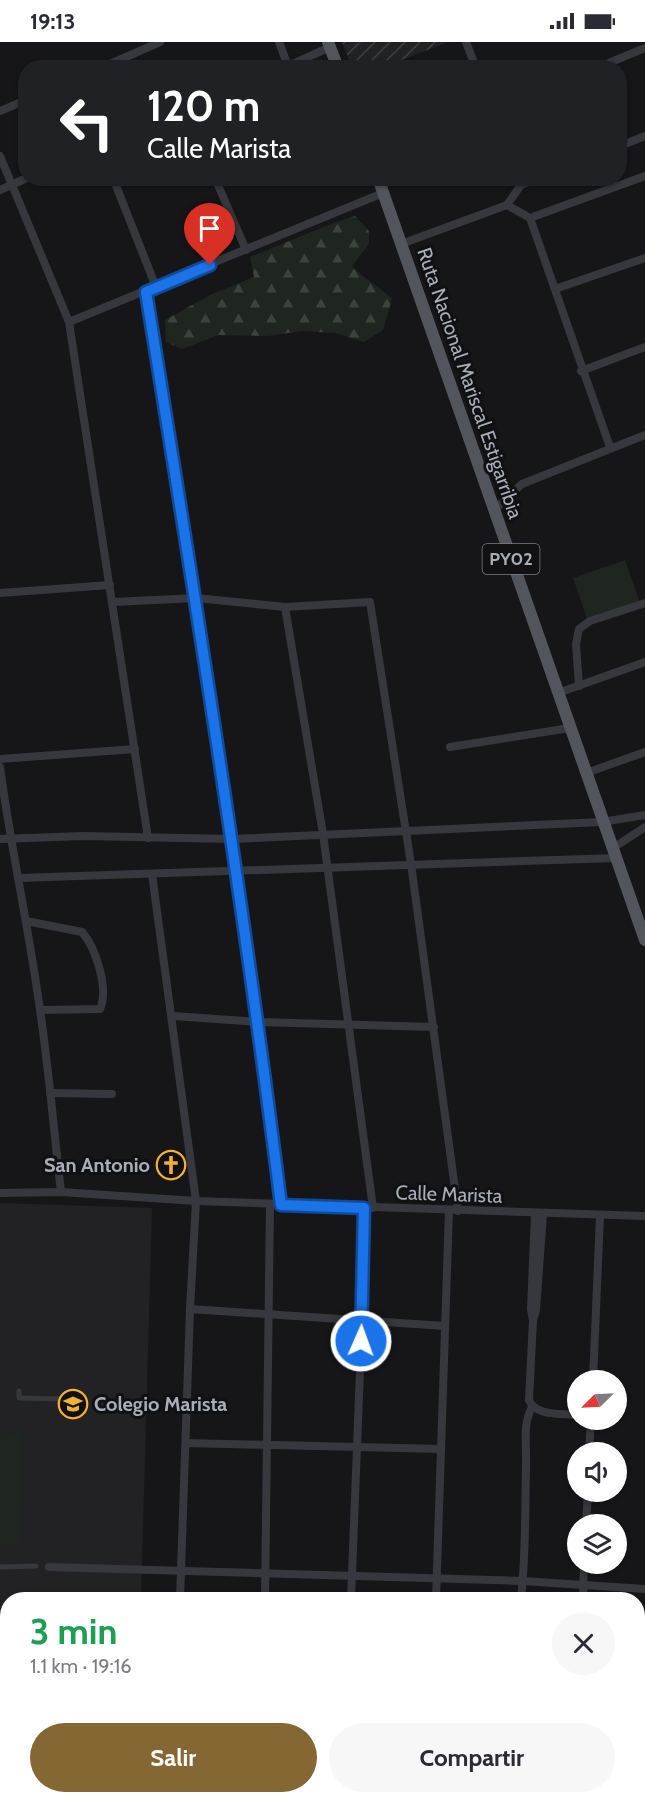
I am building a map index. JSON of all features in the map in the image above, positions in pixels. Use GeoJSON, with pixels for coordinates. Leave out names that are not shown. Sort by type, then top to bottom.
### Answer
{"type":"FeatureCollection","features":[{"type":"Feature","properties":{"kind":"main road"},"geometry":{"type":"LineString","coordinates":[[329,45],[335,60]]}},
{"type":"Feature","properties":{"kind":"main road","name":"Ruta Nacional Mariscal Estigarribia"},"geometry":{"type":"LineString","coordinates":[[381,186],[645,940]]}},
{"type":"Feature","properties":{"kind":"street"},"geometry":{"type":"LineString","coordinates":[[119,60],[160,42]]}},
{"type":"Feature","properties":{"kind":"street"},"geometry":{"type":"LineString","coordinates":[[279,42],[284,60]]}},
{"type":"Feature","properties":{"kind":"street"},"geometry":{"type":"LineString","coordinates":[[466,42],[473,60]]}},
{"type":"Feature","properties":{"kind":"street"},"geometry":{"type":"LineString","coordinates":[[300,60],[329,45]]}},
{"type":"Feature","properties":{"kind":"street"},"geometry":{"type":"LineString","coordinates":[[616,60],[645,48]]}},
{"type":"Feature","properties":{"kind":"street"},"geometry":{"type":"LineString","coordinates":[[0,111],[18,103]]}},
{"type":"Feature","properties":{"kind":"street"},"geometry":{"type":"LineString","coordinates":[[627,143],[645,136]]}},
{"type":"Feature","properties":{"kind":"street"},"geometry":{"type":"LineString","coordinates":[[0,156],[69,322],[148,838]]}},
{"type":"Feature","properties":{"kind":"street"},"geometry":{"type":"LineString","coordinates":[[627,183],[645,176]]}},
{"type":"Feature","properties":{"kind":"street"},"geometry":{"type":"LineString","coordinates":[[0,190],[18,182]]}},
{"type":"Feature","properties":{"kind":"street"},"geometry":{"type":"LineString","coordinates":[[116,186],[156,287]]}},
{"type":"Feature","properties":{"kind":"street"},"geometry":{"type":"LineString","coordinates":[[218,186],[246,250]]}},
{"type":"Feature","properties":{"kind":"street"},"geometry":{"type":"LineString","coordinates":[[401,244],[507,205],[518,186]]}},
{"type":"Feature","properties":{"kind":"street"},"geometry":{"type":"LineString","coordinates":[[530,218],[618,186]]}},
{"type":"Feature","properties":{"kind":"street"},"geometry":{"type":"LineString","coordinates":[[69,322],[383,193]]}},
{"type":"Feature","properties":{"kind":"street"},"geometry":{"type":"LineString","coordinates":[[507,205],[530,218],[581,371],[610,447]]}},
{"type":"Feature","properties":{"kind":"street"},"geometry":{"type":"LineString","coordinates":[[555,289],[645,258]]}},
{"type":"Feature","properties":{"kind":"street"},"geometry":{"type":"LineString","coordinates":[[146,292],[196,598],[232,839],[259,1022],[281,1205]]}},
{"type":"Feature","properties":{"kind":"street"},"geometry":{"type":"LineString","coordinates":[[581,371],[645,347]]}},
{"type":"Feature","properties":{"kind":"street"},"geometry":{"type":"LineString","coordinates":[[494,510],[522,484],[610,447],[645,435]]}},
{"type":"Feature","properties":{"kind":"street"},"geometry":{"type":"LineString","coordinates":[[0,593],[110,585]]}},
{"type":"Feature","properties":{"kind":"street"},"geometry":{"type":"LineString","coordinates":[[113,602],[196,598],[285,607],[370,602],[404,831],[411,864],[458,1211]]}},
{"type":"Feature","properties":{"kind":"street"},"geometry":{"type":"LineString","coordinates":[[579,686],[576,644],[579,629],[590,621],[645,603]]}},
{"type":"Feature","properties":{"kind":"street"},"geometry":{"type":"LineString","coordinates":[[285,607],[323,834],[349,1026],[368,1208],[351,1592]]}},
{"type":"Feature","properties":{"kind":"street"},"geometry":{"type":"LineString","coordinates":[[558,693],[645,663]]}},
{"type":"Feature","properties":{"kind":"street"},"geometry":{"type":"LineString","coordinates":[[450,747],[570,728]]}},
{"type":"Feature","properties":{"kind":"street"},"geometry":{"type":"LineString","coordinates":[[0,759],[135,749]]}},
{"type":"Feature","properties":{"kind":"street"},"geometry":{"type":"LineString","coordinates":[[586,773],[645,752]]}},
{"type":"Feature","properties":{"kind":"street"},"geometry":{"type":"LineString","coordinates":[[0,767],[9,837],[19,878],[40,1010],[61,1192]]}},
{"type":"Feature","properties":{"kind":"street"},"geometry":{"type":"LineString","coordinates":[[0,838],[232,839],[602,822],[645,815]]}},
{"type":"Feature","properties":{"kind":"street"},"geometry":{"type":"LineString","coordinates":[[19,878],[327,868],[614,853],[645,826]]}},
{"type":"Feature","properties":{"kind":"street"},"geometry":{"type":"LineString","coordinates":[[152,873],[173,1016],[196,1202],[180,1592]]}},
{"type":"Feature","properties":{"kind":"street"},"geometry":{"type":"LineString","coordinates":[[26,921],[82,932],[91,947],[103,989],[100,1009],[40,1010]]}},
{"type":"Feature","properties":{"kind":"street"},"geometry":{"type":"LineString","coordinates":[[173,1016],[349,1026],[434,1027]]}},
{"type":"Feature","properties":{"kind":"street"},"geometry":{"type":"LineString","coordinates":[[50,1094],[112,1094]]}},
{"type":"Feature","properties":{"kind":"street","name":"Calle Marista"},"geometry":{"type":"LineString","coordinates":[[0,1193],[61,1192],[196,1202],[645,1216]]}},
{"type":"Feature","properties":{"kind":"street"},"geometry":{"type":"LineString","coordinates":[[265,1592],[270,1204]]}},
{"type":"Feature","properties":{"kind":"street"},"geometry":{"type":"LineString","coordinates":[[436,1592],[449,1210]]}},
{"type":"Feature","properties":{"kind":"street"},"geometry":{"type":"LineString","coordinates":[[539,1214],[531,1309],[533,1320],[529,1400],[532,1407],[541,1412],[567,1413]]}},
{"type":"Feature","properties":{"kind":"street"},"geometry":{"type":"LineString","coordinates":[[593,1370],[600,1216]]}},
{"type":"Feature","properties":{"kind":"street"},"geometry":{"type":"LineString","coordinates":[[190,1309],[445,1326]]}},
{"type":"Feature","properties":{"kind":"street"},"geometry":{"type":"LineString","coordinates":[[19,1391],[19,1398],[61,1399]]}},
{"type":"Feature","properties":{"kind":"street"},"geometry":{"type":"LineString","coordinates":[[522,1592],[524,1432],[525,1419],[532,1407]]}},
{"type":"Feature","properties":{"kind":"street"},"geometry":{"type":"LineString","coordinates":[[186,1443],[441,1449]]}},
{"type":"Feature","properties":{"kind":"street"},"geometry":{"type":"LineString","coordinates":[[0,1566],[36,1566]]}},
{"type":"Feature","properties":{"kind":"street"},"geometry":{"type":"LineString","coordinates":[[49,1566],[523,1581],[645,1589]]}},
{"type":"Feature","properties":{"kind":"street"},"geometry":{"type":"LineString","coordinates":[[583,1574],[583,1592]]}},
{"type":"Feature","properties":{"kind":"shaded area"},"geometry":{"type":"Polygon","coordinates":[[[342,42],[448,42],[402,60],[349,60],[342,42]]]}},
{"type":"Feature","properties":{"kind":"shaded area","name":"Colegio Marista"},"geometry":{"type":"Polygon","coordinates":[[[0,1203],[152,1208],[141,1592],[0,1592],[0,1203]]]}},
{"type":"Feature","properties":{"kind":"green space"},"geometry":{"type":"Polygon","coordinates":[[[355,216],[369,231],[369,244],[352,266],[392,299],[383,330],[364,342],[335,333],[302,331],[268,336],[218,335],[182,349],[166,342],[165,320],[212,294],[254,277],[250,257],[355,216]]]}},
{"type":"Feature","properties":{"kind":"green space"},"geometry":{"type":"Polygon","coordinates":[[[625,560],[640,603],[588,621],[573,578],[625,560]]]}},
{"type":"Feature","properties":{"kind":"green space"},"geometry":{"type":"Polygon","coordinates":[[[0,1433],[21,1434],[19,1546],[0,1545],[0,1433]]]}},
{"type":"Feature","properties":{"kind":"place","name":"San Antonio"},"geometry":{"type":"Point","coordinates":[171,1165]}},
{"type":"Feature","properties":{"kind":"place","name":"Colegio Marista"},"geometry":{"type":"Point","coordinates":[73,1404]}},
{"type":"Feature","properties":{"kind":"route"},"geometry":{"type":"LineString","coordinates":[[210,265],[146,292],[196,598],[232,839],[259,1022],[281,1205],[364,1208],[361,1341]]}}]}
